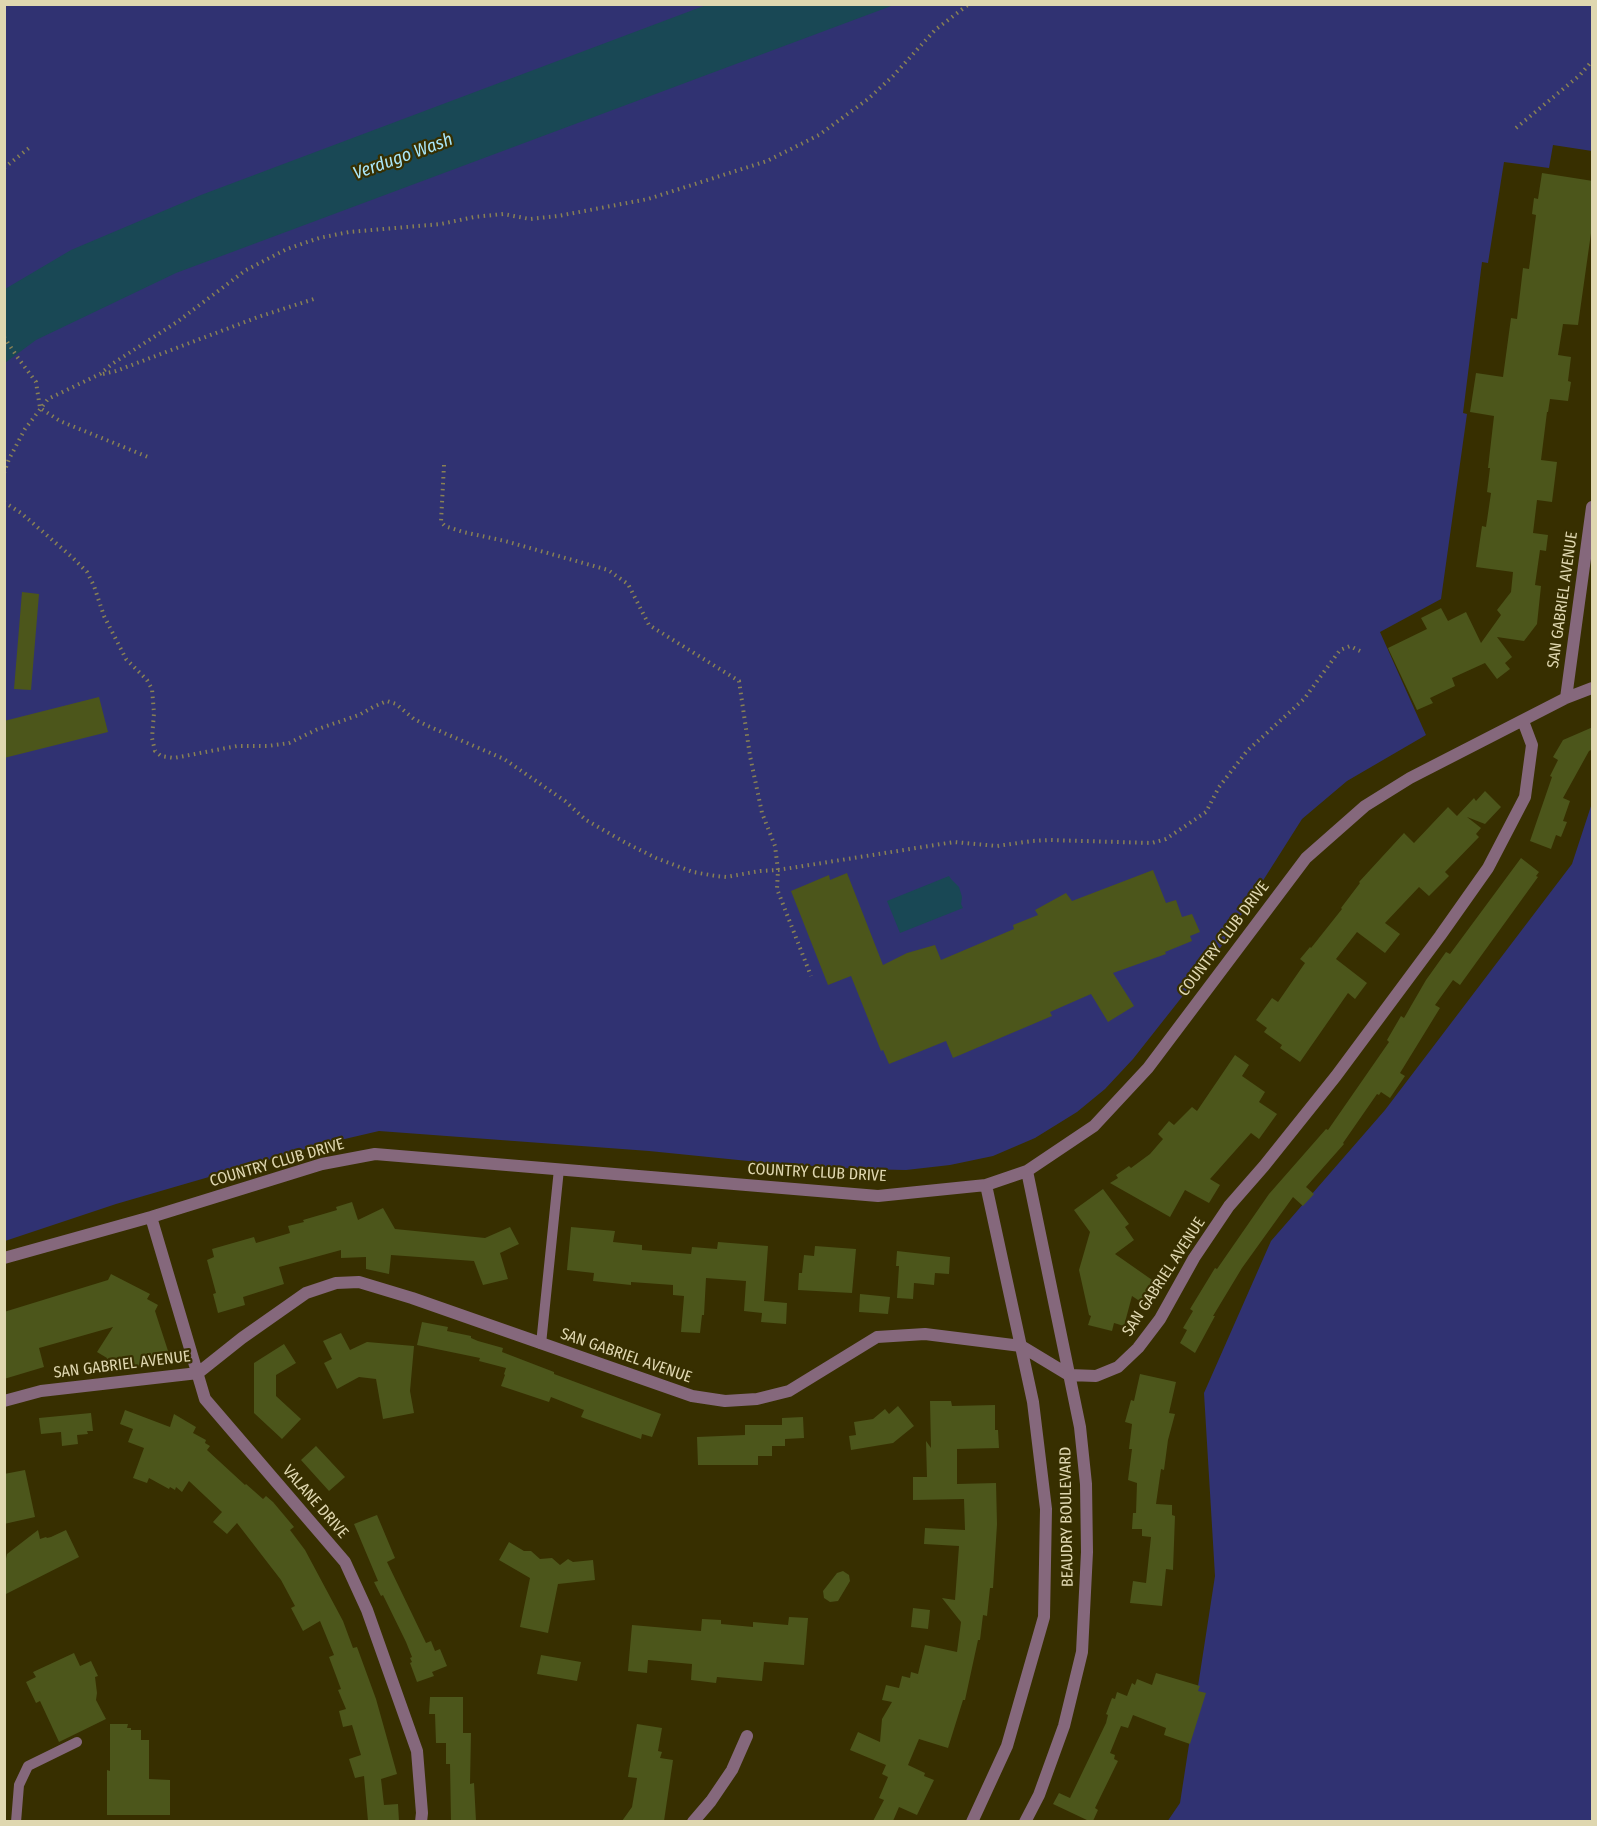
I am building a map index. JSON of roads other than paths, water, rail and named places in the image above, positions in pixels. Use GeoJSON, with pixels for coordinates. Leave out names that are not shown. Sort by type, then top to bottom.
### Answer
{"type":"FeatureCollection","features":[{"type":"Feature","properties":{"kind":"street","name":"SAN GABRIEL AVENUE"},"geometry":{"type":"LineString","coordinates":[[1566,698],[1593,507]]}},
{"type":"Feature","properties":{"kind":"street","name":"COUNTRY CLUB DRIVE"},"geometry":{"type":"LineString","coordinates":[[4,1258],[151,1217],[322,1164],[375,1154],[878,1196],[986,1185],[1027,1172],[1094,1126],[1148,1068],[1306,858],[1365,806],[1410,778],[1566,698],[1593,688]]}},
{"type":"Feature","properties":{"kind":"street","name":"SAN GABRIEL AVENUE"},"geometry":{"type":"LineString","coordinates":[[4,1401],[41,1391],[198,1373],[242,1338],[306,1293],[336,1283],[359,1282],[692,1396],[725,1401],[757,1399],[789,1390],[876,1337],[925,1334],[1021,1346],[1069,1375],[1096,1376],[1118,1367],[1138,1348],[1160,1319],[1194,1258],[1229,1206],[1264,1167],[1336,1076],[1488,868],[1525,797],[1532,745],[1523,721]]}},
{"type":"Feature","properties":{"kind":"street","name":"BEAUDRY BOULEVARD"},"geometry":{"type":"LineString","coordinates":[[1025,1821],[1039,1796],[1064,1726],[1082,1652],[1087,1552],[1086,1484],[1080,1427],[1027,1172]]}},
{"type":"Feature","properties":{"kind":"street","name":"BEAUDRY BOULEVARD"},"geometry":{"type":"LineString","coordinates":[[972,1821],[1007,1746],[1044,1617],[1046,1509],[1033,1402],[986,1185]]}},
{"type":"Feature","properties":{"kind":"street","name":"VALANE DRIVE"},"geometry":{"type":"LineString","coordinates":[[151,1217],[205,1399],[345,1562],[367,1610],[417,1751],[423,1813],[421,1821]]}},
{"type":"Feature","properties":{"kind":"street"},"geometry":{"type":"LineString","coordinates":[[693,1821],[711,1801],[732,1770],[747,1736]]}},
{"type":"Feature","properties":{"kind":"lane"},"geometry":{"type":"LineString","coordinates":[[541,1344],[559,1169]]}},
{"type":"Feature","properties":{"kind":"lane"},"geometry":{"type":"LineString","coordinates":[[16,1821],[19,1785],[28,1766],[77,1743]]}},
{"type":"Feature","properties":{"kind":"water","name":"Verdugo Wash"},"geometry":{"type":"Polygon","coordinates":[[[709,4],[894,5],[176,273],[36,340],[5,363],[5,289],[71,250],[201,195],[709,4]]]}},
{"type":"Feature","properties":{"kind":"water"},"geometry":{"type":"Polygon","coordinates":[[[949,876],[959,887],[963,908],[900,933],[887,901],[949,876]]]}}]}
